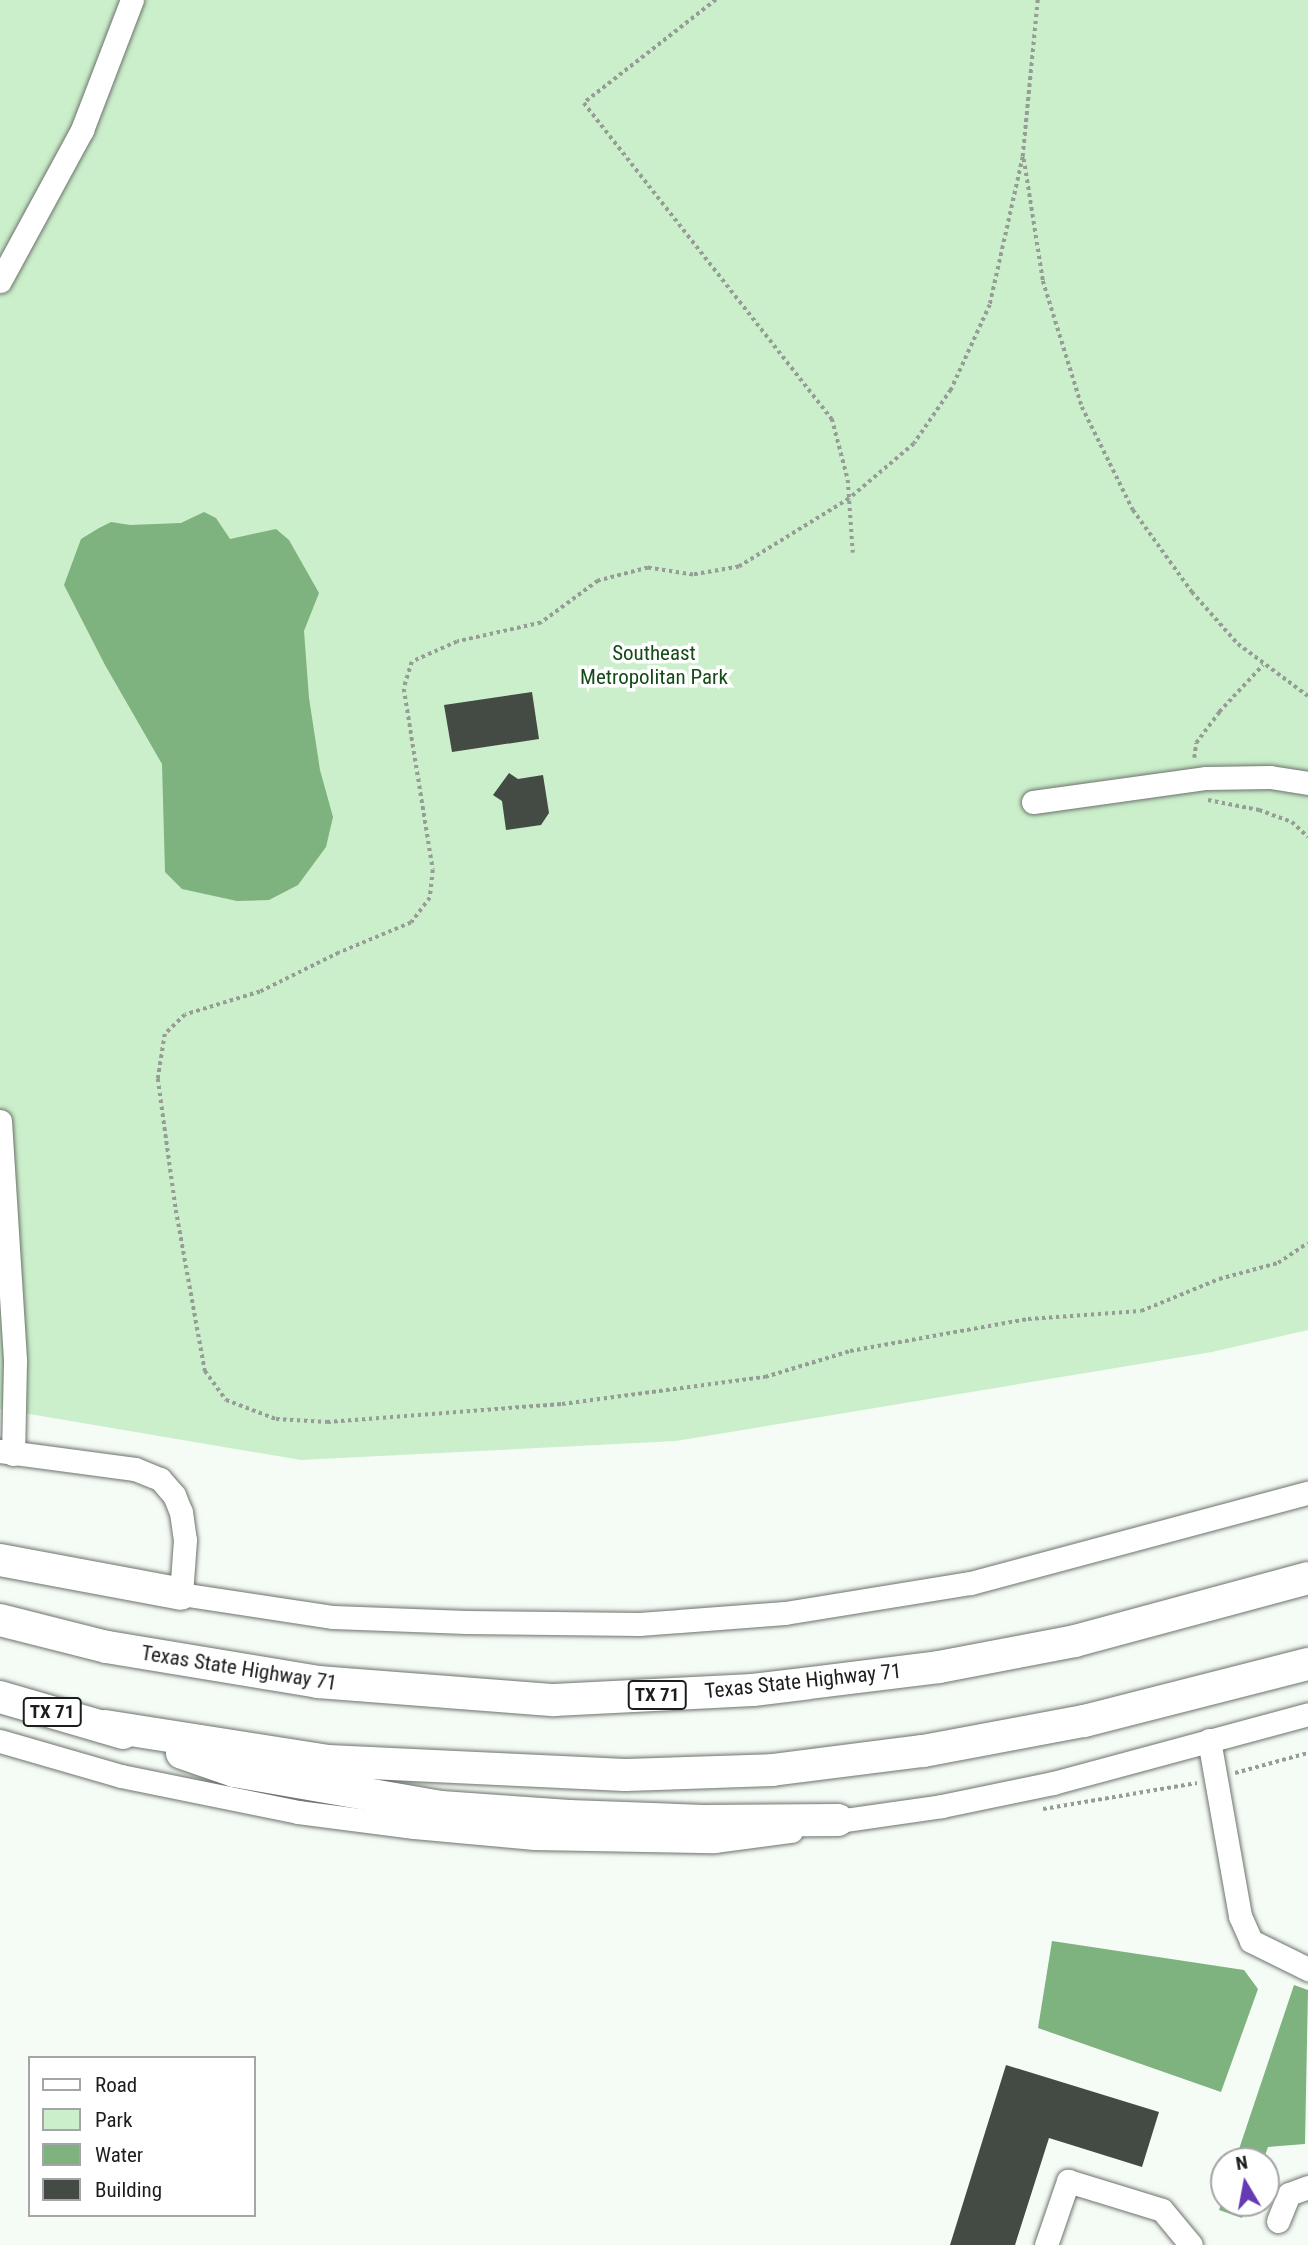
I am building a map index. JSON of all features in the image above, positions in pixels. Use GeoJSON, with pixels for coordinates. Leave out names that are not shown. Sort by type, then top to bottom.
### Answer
{"type":"FeatureCollection","features":[{"type":"Feature","properties":{"kind":"highway"},"geometry":{"type":"LineString","coordinates":[[0,1560],[181,1594]]}},
{"type":"Feature","properties":{"kind":"highway","name":"Texas State Highway 71"},"geometry":{"type":"LineString","coordinates":[[0,1620],[107,1647],[318,1682],[554,1700],[753,1690],[939,1667],[1075,1642],[1308,1578]]}},
{"type":"Feature","properties":{"kind":"highway","name":"TX 71"},"geometry":{"type":"LineString","coordinates":[[0,1697],[105,1726],[328,1762],[625,1775],[772,1770],[923,1751],[1084,1721],[1308,1664]]}},
{"type":"Feature","properties":{"kind":"highway"},"geometry":{"type":"LineString","coordinates":[[105,1726],[234,1771],[441,1807],[569,1816],[703,1821],[838,1820]]}},
{"type":"Feature","properties":{"kind":"street"},"geometry":{"type":"LineString","coordinates":[[0,281],[82,131],[132,0]]}},
{"type":"Feature","properties":{"kind":"street"},"geometry":{"type":"LineString","coordinates":[[1033,803],[1206,778],[1270,777],[1308,783]]}},
{"type":"Feature","properties":{"kind":"street"},"geometry":{"type":"LineString","coordinates":[[0,1121],[15,1361],[7,1453],[135,1469],[160,1479],[174,1495],[181,1512],[186,1540],[181,1594],[333,1617],[466,1622],[639,1624],[785,1613],[971,1583],[1308,1493]]}},
{"type":"Feature","properties":{"kind":"street"},"geometry":{"type":"LineString","coordinates":[[0,1741],[121,1776],[298,1812],[414,1828],[534,1838],[713,1841],[772,1835],[838,1820],[942,1805],[1041,1785],[1308,1714]]}},
{"type":"Feature","properties":{"kind":"street"},"geometry":{"type":"LineString","coordinates":[[1209,1740],[1240,1916],[1251,1941],[1308,1969]]}},
{"type":"Feature","properties":{"kind":"street"},"geometry":{"type":"LineString","coordinates":[[1046,2245],[1068,2180],[1162,2210],[1191,2245]]}},
{"type":"Feature","properties":{"kind":"street"},"geometry":{"type":"LineString","coordinates":[[1278,2221],[1289,2194],[1308,2187]]}},
{"type":"Feature","properties":{"kind":"path"},"geometry":{"type":"LineString","coordinates":[[716,0],[584,103],[832,418],[848,480],[853,553]]}},
{"type":"Feature","properties":{"kind":"path"},"geometry":{"type":"LineString","coordinates":[[1038,0],[1023,157],[989,305],[951,390],[914,444],[849,499],[739,567],[693,575],[649,568],[598,581],[541,623],[457,642],[412,662],[404,689],[433,870],[430,898],[411,923],[339,953],[260,992],[185,1015],[165,1034],[158,1079],[176,1210],[205,1371],[226,1400],[276,1419],[327,1422],[562,1404],[765,1377],[850,1351],[1028,1319],[1141,1311],[1219,1279],[1279,1263],[1308,1243]]}},
{"type":"Feature","properties":{"kind":"path"},"geometry":{"type":"LineString","coordinates":[[1023,157],[1046,294],[1082,407],[1133,510],[1192,592],[1238,644],[1308,696]]}},
{"type":"Feature","properties":{"kind":"green space","name":"Southeast Metropolitan Park"},"geometry":{"type":"Polygon","coordinates":[[[0,0],[1308,0],[1308,1330],[1212,1352],[676,1441],[301,1460],[0,1409],[0,0]]]}},
{"type":"Feature","properties":{"kind":"water"},"geometry":{"type":"Polygon","coordinates":[[[204,512],[216,518],[230,539],[276,529],[289,540],[319,593],[304,631],[309,698],[320,770],[333,817],[326,847],[298,885],[269,900],[237,901],[182,889],[165,872],[162,764],[105,665],[64,585],[81,539],[99,528],[111,522],[130,525],[181,523],[204,512]]]}},
{"type":"Feature","properties":{"kind":"water"},"geometry":{"type":"Polygon","coordinates":[[[1052,1941],[1244,1970],[1258,1989],[1221,2092],[1038,2028],[1052,1941]]]}},
{"type":"Feature","properties":{"kind":"water"},"geometry":{"type":"Polygon","coordinates":[[[1294,1985],[1308,1990],[1305,2144],[1240,2147],[1294,1985]]]}},
{"type":"Feature","properties":{"kind":"building"},"geometry":{"type":"Polygon","coordinates":[[[532,692],[539,739],[452,752],[444,705],[532,692]]]}},
{"type":"Feature","properties":{"kind":"building"},"geometry":{"type":"Polygon","coordinates":[[[509,773],[518,779],[543,775],[549,813],[541,825],[506,830],[502,801],[493,795],[509,773]]]}},
{"type":"Feature","properties":{"kind":"building"},"geometry":{"type":"Polygon","coordinates":[[[1006,2065],[1159,2112],[1142,2167],[1049,2138],[1015,2245],[950,2245],[1006,2065]]]}}]}
